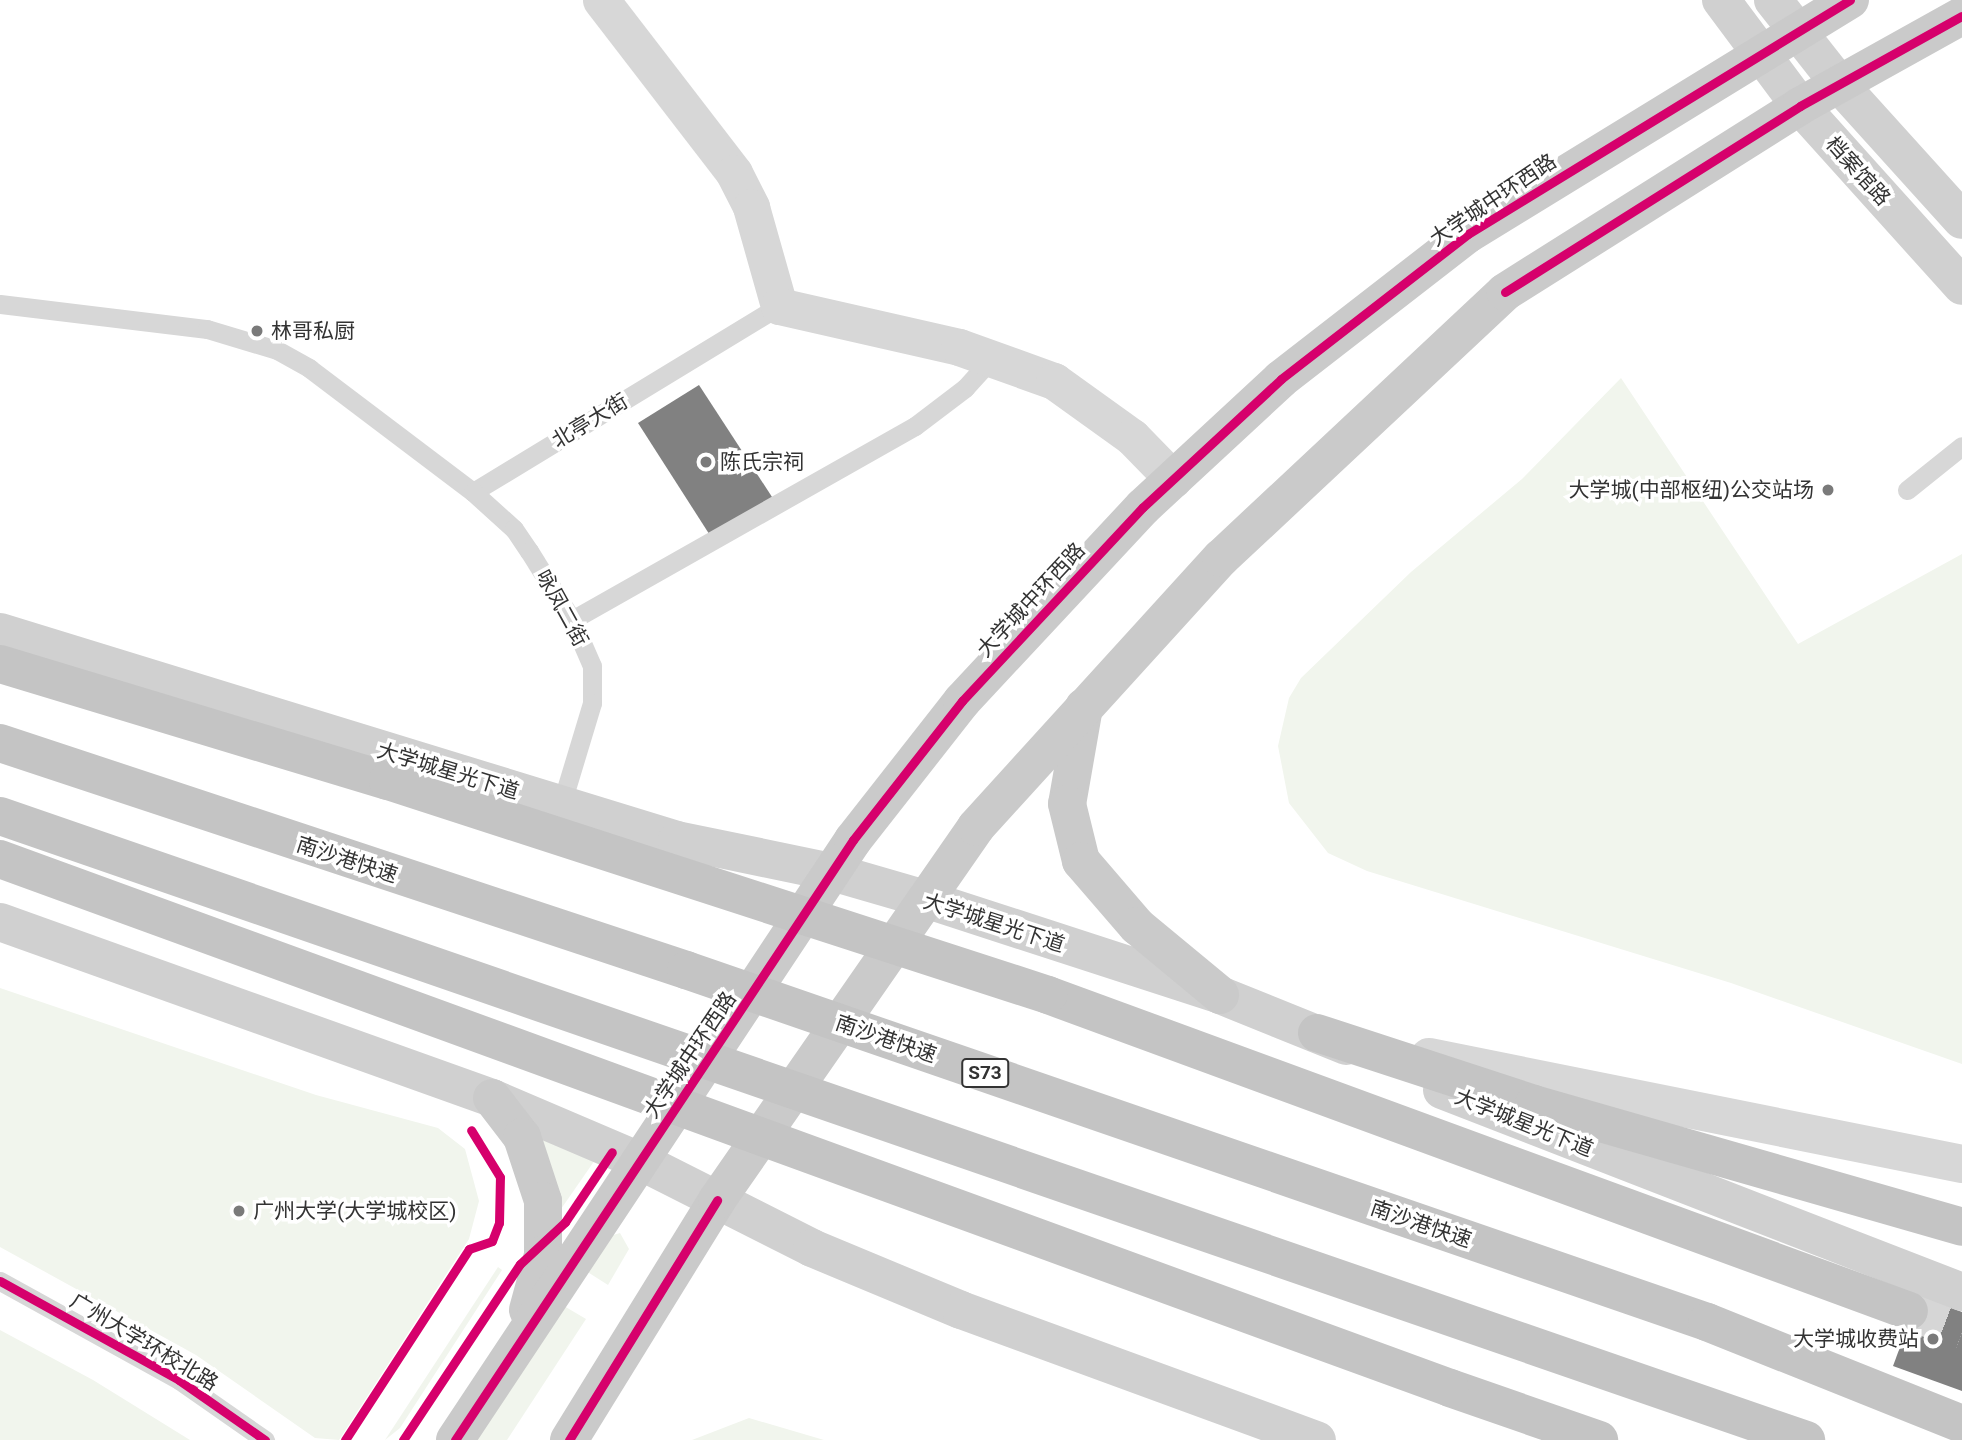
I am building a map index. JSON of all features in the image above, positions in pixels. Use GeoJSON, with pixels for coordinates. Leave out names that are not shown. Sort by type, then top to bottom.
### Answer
{"type":"FeatureCollection","features":[{"type":"Feature","properties":{"kind":"highway"},"geometry":{"type":"LineString","coordinates":[[0,664],[850,927],[1179,1040],[1536,1177],[1909,1311]]}},
{"type":"Feature","properties":{"kind":"highway","name":"南沙港快速"},"geometry":{"type":"LineString","coordinates":[[0,743],[686,970],[1707,1322],[1962,1424]]}},
{"type":"Feature","properties":{"kind":"highway"},"geometry":{"type":"LineString","coordinates":[[0,816],[1636,1377],[1806,1440]]}},
{"type":"Feature","properties":{"kind":"highway"},"geometry":{"type":"LineString","coordinates":[[0,859],[1599,1440]]}},
{"type":"Feature","properties":{"kind":"highway"},"geometry":{"type":"LineString","coordinates":[[1317,1033],[1534,1104],[1962,1227]]}},
{"type":"Feature","properties":{"kind":"main road","name":"档案馆路"},"geometry":{"type":"LineString","coordinates":[[1721,0],[1756,53],[1800,106],[1962,286]]}},
{"type":"Feature","properties":{"kind":"main road","name":"档案馆路"},"geometry":{"type":"LineString","coordinates":[[1773,0],[1794,31],[1839,84],[1962,220]]}},
{"type":"Feature","properties":{"kind":"main road","name":"大学城中环西路"},"geometry":{"type":"LineString","coordinates":[[455,1440],[832,872],[971,691],[1172,479],[1281,379],[1468,234],[1756,53],[1850,0]]}},
{"type":"Feature","properties":{"kind":"main road"},"geometry":{"type":"LineString","coordinates":[[569,1440],[717,1200],[975,827],[1085,703],[1221,558],[1505,292],[1800,106],[1962,16]]}},
{"type":"Feature","properties":{"kind":"main road","name":"大学城星光下道"},"geometry":{"type":"LineString","coordinates":[[0,632],[677,840],[832,872],[925,899],[1220,995],[1317,1033],[1565,1141],[1962,1292]]}},
{"type":"Feature","properties":{"kind":"main road"},"geometry":{"type":"LineString","coordinates":[[1085,703],[1067,804],[1081,861],[1137,926],[1220,995]]}},
{"type":"Feature","properties":{"kind":"main road"},"geometry":{"type":"LineString","coordinates":[[0,922],[492,1098],[640,1161],[781,1236],[961,1310],[1317,1440]]}},
{"type":"Feature","properties":{"kind":"main road"},"geometry":{"type":"LineString","coordinates":[[492,1098],[529,1151],[544,1212],[543,1255],[517,1348]]}},
{"type":"Feature","properties":{"kind":"street"},"geometry":{"type":"LineString","coordinates":[[601,0],[734,173],[751,206],[779,306],[993,357],[1054,381],[1084,400],[1172,479]]}},
{"type":"Feature","properties":{"kind":"street"},"geometry":{"type":"LineString","coordinates":[[1317,1033],[1962,1164]]}},
{"type":"Feature","properties":{"kind":"lane"},"geometry":{"type":"LineString","coordinates":[[0,304],[207,329],[277,350],[309,368],[473,492]]}},
{"type":"Feature","properties":{"kind":"lane","name":"北亭大街"},"geometry":{"type":"LineString","coordinates":[[473,492],[779,306]]}},
{"type":"Feature","properties":{"kind":"lane"},"geometry":{"type":"LineString","coordinates":[[572,620],[915,426],[965,388],[993,357]]}},
{"type":"Feature","properties":{"kind":"lane"},"geometry":{"type":"LineString","coordinates":[[1907,490],[1962,446]]}},
{"type":"Feature","properties":{"kind":"lane","name":"咏凤二街"},"geometry":{"type":"LineString","coordinates":[[473,492],[514,529],[572,620],[592,666],[595,688],[566,786]]}},
{"type":"Feature","properties":{"kind":"lane","name":"广州大学环校北路"},"geometry":{"type":"LineString","coordinates":[[0,1281],[169,1374],[265,1440]]}},
{"type":"Feature","properties":{"kind":"shaded area"},"geometry":{"type":"Polygon","coordinates":[[[1621,378],[1798,644],[1962,554],[1962,1064],[1731,983],[1367,871],[1328,853],[1289,803],[1278,746],[1289,698],[1301,678],[1411,572],[1522,479],[1621,378]]]}},
{"type":"Feature","properties":{"kind":"shaded area","name":"广州大学(大学城校区)"},"geometry":{"type":"Polygon","coordinates":[[[0,988],[316,1095],[438,1128],[465,1149],[479,1201],[469,1239],[339,1440],[315,1438],[196,1355],[0,1247],[0,988]]]}},
{"type":"Feature","properties":{"kind":"shaded area"},"geometry":{"type":"Polygon","coordinates":[[[526,1117],[604,1147],[561,1209],[526,1117]]]}},
{"type":"Feature","properties":{"kind":"shaded area"},"geometry":{"type":"Polygon","coordinates":[[[620,1233],[629,1249],[608,1285],[586,1271],[610,1236],[620,1233]]]}},
{"type":"Feature","properties":{"kind":"shaded area"},"geometry":{"type":"Polygon","coordinates":[[[498,1267],[502,1270],[400,1428],[385,1440],[498,1267]]]}},
{"type":"Feature","properties":{"kind":"shaded area"},"geometry":{"type":"Polygon","coordinates":[[[564,1306],[586,1319],[507,1440],[476,1440],[564,1306]]]}},
{"type":"Feature","properties":{"kind":"shaded area"},"geometry":{"type":"Polygon","coordinates":[[[0,1330],[93,1380],[190,1440],[0,1440],[0,1330]]]}},
{"type":"Feature","properties":{"kind":"shaded area"},"geometry":{"type":"Polygon","coordinates":[[[749,1418],[824,1440],[692,1440],[749,1418]]]}},
{"type":"Feature","properties":{"kind":"building","name":"陈氏宗祠"},"geometry":{"type":"Polygon","coordinates":[[[699,385],[774,500],[713,540],[638,423],[699,385]]]}},
{"type":"Feature","properties":{"kind":"building","name":"大学城收费站"},"geometry":{"type":"Polygon","coordinates":[[[1919,1296],[1962,1312],[1962,1391],[1893,1366],[1919,1296]]]}},
{"type":"Feature","properties":{"kind":"tunnel"},"geometry":{"type":"LineString","coordinates":[[1909,1311],[1962,1331]]}},
{"type":"Feature","properties":{"kind":"cycle path"},"geometry":{"type":"LineString","coordinates":[[455,1440],[853,840],[962,701],[1143,507],[1281,379],[1468,234],[1850,0]]}},
{"type":"Feature","properties":{"kind":"cycle path"},"geometry":{"type":"LineString","coordinates":[[1505,292],[1800,106],[1962,16]]}},
{"type":"Feature","properties":{"kind":"cycle path"},"geometry":{"type":"LineString","coordinates":[[345,1440],[469,1249],[492,1241],[499,1223],[500,1177],[471,1130]]}},
{"type":"Feature","properties":{"kind":"cycle path"},"geometry":{"type":"LineString","coordinates":[[403,1440],[520,1264],[565,1222],[612,1152]]}},
{"type":"Feature","properties":{"kind":"cycle path"},"geometry":{"type":"LineString","coordinates":[[569,1440],[717,1200]]}},
{"type":"Feature","properties":{"kind":"cycle path"},"geometry":{"type":"LineString","coordinates":[[0,1281],[179,1380],[265,1440]]}},
{"type":"Feature","properties":{"kind":"place","name":"林哥私厨"},"geometry":{"type":"Point","coordinates":[257,331]}},
{"type":"Feature","properties":{"kind":"place","name":"陈氏宗祠"},"geometry":{"type":"Point","coordinates":[706,462]}},
{"type":"Feature","properties":{"kind":"place","name":"大学城(中部枢纽)公交站场"},"geometry":{"type":"Point","coordinates":[1828,490]}},
{"type":"Feature","properties":{"kind":"place","name":"广州大学(大学城校区)"},"geometry":{"type":"Point","coordinates":[239,1211]}},
{"type":"Feature","properties":{"kind":"place","name":"大学城收费站"},"geometry":{"type":"Point","coordinates":[1933,1339]}}]}
